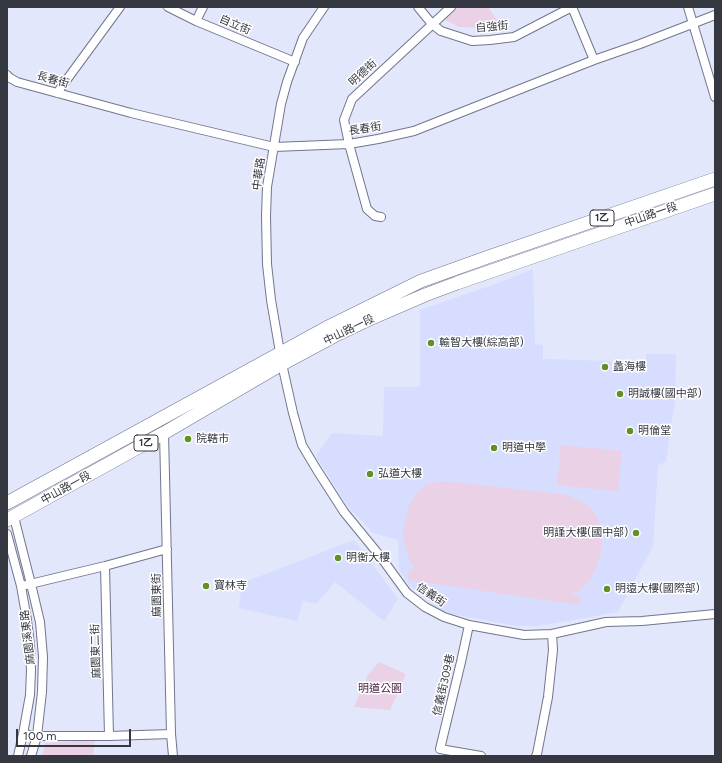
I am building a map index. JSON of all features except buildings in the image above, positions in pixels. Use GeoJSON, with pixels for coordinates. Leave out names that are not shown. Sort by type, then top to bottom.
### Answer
{"type":"FeatureCollection","features":[{"type":"Feature","properties":{"kind":"main road","name":"中山路一段"},"geometry":{"type":"LineString","coordinates":[[10,518],[164,433],[330,326],[421,281],[715,179]]}},
{"type":"Feature","properties":{"kind":"main road","name":"中山路一段"},"geometry":{"type":"LineString","coordinates":[[7,503],[282,358],[425,295],[715,194]]}},
{"type":"Feature","properties":{"kind":"street"},"geometry":{"type":"LineString","coordinates":[[57,93],[120,7]]}},
{"type":"Feature","properties":{"kind":"street","name":"自立街"},"geometry":{"type":"LineString","coordinates":[[168,7],[196,21],[294,62]]}},
{"type":"Feature","properties":{"kind":"street"},"geometry":{"type":"LineString","coordinates":[[196,21],[203,7]]}},
{"type":"Feature","properties":{"kind":"street","name":"中華路"},"geometry":{"type":"LineString","coordinates":[[282,358],[271,300],[267,264],[267,187],[281,104],[287,82],[303,38],[324,7]]}},
{"type":"Feature","properties":{"kind":"street","name":"自強街"},"geometry":{"type":"LineString","coordinates":[[418,7],[432,24],[441,31],[472,41],[514,37],[572,7]]}},
{"type":"Feature","properties":{"kind":"street","name":"明德街"},"geometry":{"type":"LineString","coordinates":[[381,217],[374,216],[367,210],[344,120],[352,99],[451,7]]}},
{"type":"Feature","properties":{"kind":"street"},"geometry":{"type":"LineString","coordinates":[[572,7],[594,60]]}},
{"type":"Feature","properties":{"kind":"street"},"geometry":{"type":"LineString","coordinates":[[688,7],[715,96]]}},
{"type":"Feature","properties":{"kind":"street","name":"長春街"},"geometry":{"type":"LineString","coordinates":[[7,75],[17,82],[57,93],[274,148],[349,144],[378,140],[414,131],[594,60],[715,15]]}},
{"type":"Feature","properties":{"kind":"street","name":"信義街"},"geometry":{"type":"LineString","coordinates":[[282,358],[293,413],[302,445],[344,512],[380,556],[407,594],[425,607],[444,617],[469,625],[524,635],[552,634],[606,622],[642,621],[715,614]]}},
{"type":"Feature","properties":{"kind":"street","name":"麻園東街"},"geometry":{"type":"LineString","coordinates":[[164,433],[171,734],[173,756]]}},
{"type":"Feature","properties":{"kind":"street","name":"麻園溪東路"},"geometry":{"type":"LineString","coordinates":[[10,518],[31,584],[40,622],[43,658],[42,692],[37,736],[31,756]]}},
{"type":"Feature","properties":{"kind":"street","name":"麻園溪東路"},"geometry":{"type":"LineString","coordinates":[[7,534],[22,586],[30,645],[30,695],[24,734],[18,756]]}},
{"type":"Feature","properties":{"kind":"street"},"geometry":{"type":"LineString","coordinates":[[22,586],[167,549]]}},
{"type":"Feature","properties":{"kind":"street","name":"麻園東二街"},"geometry":{"type":"LineString","coordinates":[[105,566],[109,736]]}},
{"type":"Feature","properties":{"kind":"street","name":"信義街309巷"},"geometry":{"type":"LineString","coordinates":[[469,625],[440,749],[481,756]]}},
{"type":"Feature","properties":{"kind":"street"},"geometry":{"type":"LineString","coordinates":[[536,756],[548,697],[553,650],[552,634]]}},
{"type":"Feature","properties":{"kind":"street"},"geometry":{"type":"LineString","coordinates":[[24,734],[37,736],[109,736],[171,734]]}},
{"type":"Feature","properties":{"kind":"shaded area","name":"明道中學"},"geometry":{"type":"Polygon","coordinates":[[[533,269],[535,344],[543,345],[543,359],[646,362],[646,354],[676,354],[675,399],[666,461],[658,466],[653,546],[618,612],[539,626],[516,626],[442,612],[409,585],[399,569],[398,540],[373,533],[346,504],[316,456],[332,433],[383,436],[384,387],[420,387],[420,310],[498,283],[533,269]]]}},
{"type":"Feature","properties":{"kind":"shaded area"},"geometry":{"type":"Polygon","coordinates":[[[354,540],[398,599],[384,621],[335,582],[316,604],[303,601],[297,621],[239,608],[242,583],[354,540]]]}},
{"type":"Feature","properties":{"kind":"green space"},"geometry":{"type":"Polygon","coordinates":[[[459,7],[488,7],[502,27],[491,29],[459,27],[443,19],[459,7]]]}},
{"type":"Feature","properties":{"kind":"green space"},"geometry":{"type":"Polygon","coordinates":[[[561,445],[622,451],[618,491],[557,485],[561,445]]]}},
{"type":"Feature","properties":{"kind":"green space"},"geometry":{"type":"Polygon","coordinates":[[[446,481],[567,495],[583,502],[593,510],[599,520],[602,537],[601,551],[597,567],[589,581],[581,590],[570,595],[581,597],[580,605],[408,580],[409,569],[415,570],[409,560],[403,536],[409,505],[424,486],[436,482],[446,481]]]}},
{"type":"Feature","properties":{"kind":"green space","name":"明道公園"},"geometry":{"type":"Polygon","coordinates":[[[379,662],[406,674],[390,710],[354,707],[368,675],[379,662]]]}},
{"type":"Feature","properties":{"kind":"green space"},"geometry":{"type":"Polygon","coordinates":[[[95,739],[93,756],[42,756],[46,743],[95,739]]]}},
{"type":"Feature","properties":{"kind":"place","name":"輸智大樓(綜高部)"},"geometry":{"type":"Point","coordinates":[431,343]}},
{"type":"Feature","properties":{"kind":"place","name":"蠡海樓"},"geometry":{"type":"Point","coordinates":[605,367]}},
{"type":"Feature","properties":{"kind":"place","name":"明誠樓(國中部)"},"geometry":{"type":"Point","coordinates":[620,394]}},
{"type":"Feature","properties":{"kind":"place","name":"明倫堂"},"geometry":{"type":"Point","coordinates":[630,431]}},
{"type":"Feature","properties":{"kind":"place","name":"院轄市"},"geometry":{"type":"Point","coordinates":[188,439]}},
{"type":"Feature","properties":{"kind":"place","name":"明道中學"},"geometry":{"type":"Point","coordinates":[494,448]}},
{"type":"Feature","properties":{"kind":"place","name":"弘道大樓"},"geometry":{"type":"Point","coordinates":[370,474]}},
{"type":"Feature","properties":{"kind":"place","name":"明謹大樓(國中部)"},"geometry":{"type":"Point","coordinates":[636,533]}},
{"type":"Feature","properties":{"kind":"place","name":"明衡大樓"},"geometry":{"type":"Point","coordinates":[338,558]}},
{"type":"Feature","properties":{"kind":"place","name":"寶林寺"},"geometry":{"type":"Point","coordinates":[206,586]}},
{"type":"Feature","properties":{"kind":"place","name":"明遠大樓(國際部)"},"geometry":{"type":"Point","coordinates":[607,589]}}]}
